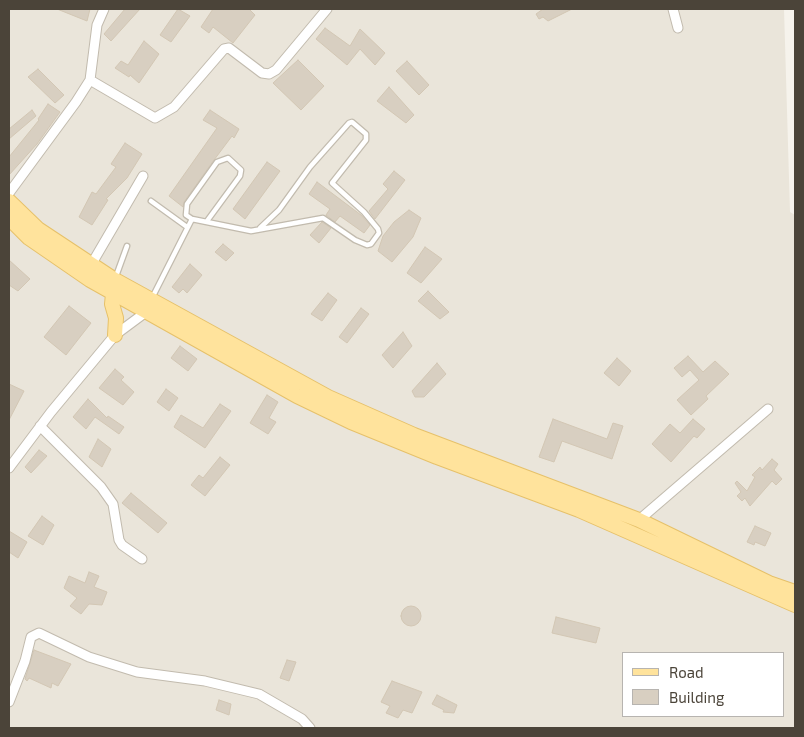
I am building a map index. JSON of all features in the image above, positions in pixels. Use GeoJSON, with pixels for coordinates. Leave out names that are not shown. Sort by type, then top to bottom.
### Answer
{"type":"FeatureCollection","features":[{"type":"Feature","properties":{"kind":"main road"},"geometry":{"type":"LineString","coordinates":[[9,201],[38,229],[115,280],[148,306],[297,396],[352,422],[472,471],[579,510],[795,604]]}},
{"type":"Feature","properties":{"kind":"main road"},"geometry":{"type":"LineString","coordinates":[[9,218],[48,252],[113,294],[148,306],[328,397],[377,419],[639,520],[769,583],[795,592]]}},
{"type":"Feature","properties":{"kind":"main road"},"geometry":{"type":"LineString","coordinates":[[113,294],[112,304],[116,318],[115,335]]}},
{"type":"Feature","properties":{"kind":"street"},"geometry":{"type":"LineString","coordinates":[[9,194],[90,80],[97,26],[104,9]]}},
{"type":"Feature","properties":{"kind":"street"},"geometry":{"type":"LineString","coordinates":[[90,80],[155,118],[174,107],[224,49],[229,48],[262,73],[268,74],[276,70],[326,9]]}},
{"type":"Feature","properties":{"kind":"street"},"geometry":{"type":"LineString","coordinates":[[673,9],[678,28]]}},
{"type":"Feature","properties":{"kind":"street"},"geometry":{"type":"LineString","coordinates":[[91,265],[143,176]]}},
{"type":"Feature","properties":{"kind":"street"},"geometry":{"type":"LineString","coordinates":[[9,468],[40,426],[115,335],[148,306]]}},
{"type":"Feature","properties":{"kind":"street"},"geometry":{"type":"LineString","coordinates":[[639,520],[768,409]]}},
{"type":"Feature","properties":{"kind":"street"},"geometry":{"type":"LineString","coordinates":[[40,426],[100,487],[113,504],[119,540],[122,546],[142,559]]}},
{"type":"Feature","properties":{"kind":"street"},"geometry":{"type":"LineString","coordinates":[[9,702],[31,637],[39,633],[89,657],[137,672],[205,681],[259,694],[302,719],[310,728]]}},
{"type":"Feature","properties":{"kind":"lane"},"geometry":{"type":"LineString","coordinates":[[206,221],[240,176],[241,170],[228,158],[217,162],[187,204],[186,215],[192,220],[206,221],[251,232],[260,228],[323,218],[355,240],[367,245],[371,244],[379,233],[378,229],[364,212],[332,183],[366,140],[366,134],[352,122],[349,123],[310,167],[279,210],[260,228]]}},
{"type":"Feature","properties":{"kind":"lane"},"geometry":{"type":"LineString","coordinates":[[151,201],[188,226]]}},
{"type":"Feature","properties":{"kind":"lane"},"geometry":{"type":"LineString","coordinates":[[148,306],[192,220]]}},
{"type":"Feature","properties":{"kind":"lane"},"geometry":{"type":"LineString","coordinates":[[115,280],[127,246]]}},
{"type":"Feature","properties":{"kind":"shaded area"},"geometry":{"type":"Polygon","coordinates":[[[9,9],[784,9],[790,212],[795,215],[795,728],[9,728],[9,9]]]}},
{"type":"Feature","properties":{"kind":"building"},"geometry":{"type":"Polygon","coordinates":[[[57,9],[90,9],[87,21],[57,9]]]}},
{"type":"Feature","properties":{"kind":"building"},"geometry":{"type":"Polygon","coordinates":[[[125,9],[140,9],[111,41],[104,34],[125,9]]]}},
{"type":"Feature","properties":{"kind":"building"},"geometry":{"type":"Polygon","coordinates":[[[178,9],[190,16],[171,42],[160,35],[178,9]]]}},
{"type":"Feature","properties":{"kind":"building"},"geometry":{"type":"Polygon","coordinates":[[[213,9],[249,9],[255,15],[233,43],[213,27],[209,33],[201,27],[213,9]]]}},
{"type":"Feature","properties":{"kind":"building"},"geometry":{"type":"Polygon","coordinates":[[[543,9],[572,9],[548,21],[543,17],[539,19],[536,14],[543,9]]]}},
{"type":"Feature","properties":{"kind":"building"},"geometry":{"type":"Polygon","coordinates":[[[325,28],[350,46],[360,29],[385,53],[375,65],[360,49],[347,65],[316,39],[325,28]]]}},
{"type":"Feature","properties":{"kind":"building"},"geometry":{"type":"Polygon","coordinates":[[[144,41],[159,54],[139,83],[130,75],[129,77],[115,68],[121,61],[128,65],[144,41]]]}},
{"type":"Feature","properties":{"kind":"building"},"geometry":{"type":"Polygon","coordinates":[[[298,60],[324,86],[301,110],[273,83],[298,60]]]}},
{"type":"Feature","properties":{"kind":"building"},"geometry":{"type":"Polygon","coordinates":[[[407,61],[429,85],[419,95],[396,71],[407,61]]]}},
{"type":"Feature","properties":{"kind":"building"},"geometry":{"type":"Polygon","coordinates":[[[38,69],[64,95],[55,103],[28,77],[38,69]]]}},
{"type":"Feature","properties":{"kind":"building"},"geometry":{"type":"Polygon","coordinates":[[[389,87],[414,115],[406,123],[377,101],[389,87]]]}},
{"type":"Feature","properties":{"kind":"building"},"geometry":{"type":"Polygon","coordinates":[[[48,104],[60,112],[37,144],[9,175],[9,157],[39,120],[48,104]]]}},
{"type":"Feature","properties":{"kind":"building"},"geometry":{"type":"Polygon","coordinates":[[[32,110],[36,116],[9,139],[9,129],[32,110]]]}},
{"type":"Feature","properties":{"kind":"building"},"geometry":{"type":"Polygon","coordinates":[[[210,110],[239,129],[234,138],[232,136],[214,160],[184,202],[183,207],[169,196],[217,128],[203,120],[210,110]]]}},
{"type":"Feature","properties":{"kind":"building"},"geometry":{"type":"Polygon","coordinates":[[[125,143],[142,154],[127,178],[106,199],[108,200],[92,225],[79,217],[92,192],[96,194],[116,167],[111,164],[125,143]]]}},
{"type":"Feature","properties":{"kind":"building"},"geometry":{"type":"Polygon","coordinates":[[[267,162],[280,171],[245,219],[233,209],[267,162]]]}},
{"type":"Feature","properties":{"kind":"building"},"geometry":{"type":"Polygon","coordinates":[[[394,171],[405,180],[375,219],[369,211],[388,189],[383,184],[394,171]]]}},
{"type":"Feature","properties":{"kind":"building"},"geometry":{"type":"Polygon","coordinates":[[[317,182],[361,215],[370,225],[364,233],[340,216],[335,222],[326,215],[330,209],[309,194],[317,182]]]}},
{"type":"Feature","properties":{"kind":"building"},"geometry":{"type":"Polygon","coordinates":[[[409,210],[421,218],[413,237],[392,262],[378,251],[383,236],[394,222],[409,210]]]}},
{"type":"Feature","properties":{"kind":"building"},"geometry":{"type":"Polygon","coordinates":[[[322,222],[331,228],[319,243],[310,235],[322,222]]]}},
{"type":"Feature","properties":{"kind":"building"},"geometry":{"type":"Polygon","coordinates":[[[223,244],[234,253],[226,261],[215,252],[223,244]]]}},
{"type":"Feature","properties":{"kind":"building"},"geometry":{"type":"Polygon","coordinates":[[[425,247],[442,259],[421,283],[407,273],[425,247]]]}},
{"type":"Feature","properties":{"kind":"building"},"geometry":{"type":"Polygon","coordinates":[[[9,260],[30,279],[18,291],[9,285],[9,260]]]}},
{"type":"Feature","properties":{"kind":"building"},"geometry":{"type":"Polygon","coordinates":[[[190,264],[202,275],[187,293],[183,289],[179,293],[172,287],[190,264]]]}},
{"type":"Feature","properties":{"kind":"building"},"geometry":{"type":"Polygon","coordinates":[[[428,291],[449,312],[440,319],[418,301],[428,291]]]}},
{"type":"Feature","properties":{"kind":"building"},"geometry":{"type":"Polygon","coordinates":[[[328,293],[337,300],[322,321],[311,314],[328,293]]]}},
{"type":"Feature","properties":{"kind":"building"},"geometry":{"type":"Polygon","coordinates":[[[69,306],[91,323],[66,355],[44,337],[69,306]]]}},
{"type":"Feature","properties":{"kind":"building"},"geometry":{"type":"Polygon","coordinates":[[[361,308],[369,314],[347,343],[339,337],[361,308]]]}},
{"type":"Feature","properties":{"kind":"building"},"geometry":{"type":"Polygon","coordinates":[[[403,332],[412,346],[393,368],[382,355],[403,332]]]}},
{"type":"Feature","properties":{"kind":"building"},"geometry":{"type":"Polygon","coordinates":[[[180,346],[197,359],[188,371],[171,358],[180,346]]]}},
{"type":"Feature","properties":{"kind":"building"},"geometry":{"type":"Polygon","coordinates":[[[688,356],[703,372],[715,361],[729,374],[706,396],[708,399],[691,415],[677,400],[699,380],[690,370],[682,377],[674,368],[688,356]]]}},
{"type":"Feature","properties":{"kind":"building"},"geometry":{"type":"Polygon","coordinates":[[[617,358],[631,371],[619,386],[604,373],[617,358]]]}},
{"type":"Feature","properties":{"kind":"building"},"geometry":{"type":"Polygon","coordinates":[[[437,363],[446,374],[424,397],[415,397],[412,391],[437,363]]]}},
{"type":"Feature","properties":{"kind":"building"},"geometry":{"type":"Polygon","coordinates":[[[115,369],[124,377],[121,380],[134,392],[123,405],[99,388],[115,369]]]}},
{"type":"Feature","properties":{"kind":"building"},"geometry":{"type":"Polygon","coordinates":[[[9,384],[24,391],[9,420],[9,384]]]}},
{"type":"Feature","properties":{"kind":"building"},"geometry":{"type":"Polygon","coordinates":[[[166,389],[178,398],[169,411],[157,402],[166,389]]]}},
{"type":"Feature","properties":{"kind":"building"},"geometry":{"type":"Polygon","coordinates":[[[267,395],[278,402],[269,418],[276,422],[268,434],[250,423],[267,395]]]}},
{"type":"Feature","properties":{"kind":"building"},"geometry":{"type":"Polygon","coordinates":[[[88,399],[107,418],[108,416],[124,427],[119,434],[95,417],[86,429],[73,417],[88,399]]]}},
{"type":"Feature","properties":{"kind":"building"},"geometry":{"type":"Polygon","coordinates":[[[220,404],[231,411],[205,448],[174,427],[181,415],[203,428],[220,404]]]}},
{"type":"Feature","properties":{"kind":"building"},"geometry":{"type":"Polygon","coordinates":[[[553,419],[607,439],[613,423],[623,426],[612,459],[562,441],[554,462],[539,457],[553,419]]]}},
{"type":"Feature","properties":{"kind":"building"},"geometry":{"type":"Polygon","coordinates":[[[693,419],[705,429],[697,438],[694,436],[671,462],[652,444],[670,424],[680,433],[693,419]]]}},
{"type":"Feature","properties":{"kind":"building"},"geometry":{"type":"Polygon","coordinates":[[[98,439],[111,449],[102,467],[89,457],[98,439]]]}},
{"type":"Feature","properties":{"kind":"building"},"geometry":{"type":"Polygon","coordinates":[[[39,450],[47,456],[31,473],[25,467],[39,450]]]}},
{"type":"Feature","properties":{"kind":"building"},"geometry":{"type":"Polygon","coordinates":[[[220,457],[230,465],[205,496],[191,485],[199,475],[203,478],[220,457]]]}},
{"type":"Feature","properties":{"kind":"building"},"geometry":{"type":"Polygon","coordinates":[[[772,459],[778,464],[774,470],[782,479],[776,485],[772,481],[750,506],[745,498],[742,501],[737,496],[741,492],[735,483],[737,481],[747,491],[755,477],[752,475],[760,467],[762,470],[772,459]]]}},
{"type":"Feature","properties":{"kind":"building"},"geometry":{"type":"Polygon","coordinates":[[[131,493],[167,523],[158,533],[122,503],[131,493]]]}},
{"type":"Feature","properties":{"kind":"building"},"geometry":{"type":"Polygon","coordinates":[[[42,516],[54,525],[43,545],[28,536],[42,516]]]}},
{"type":"Feature","properties":{"kind":"building"},"geometry":{"type":"Polygon","coordinates":[[[755,526],[771,533],[765,546],[755,542],[754,545],[747,542],[755,526]]]}},
{"type":"Feature","properties":{"kind":"building"},"geometry":{"type":"Polygon","coordinates":[[[9,531],[27,542],[18,558],[9,552],[9,531]]]}},
{"type":"Feature","properties":{"kind":"building"},"geometry":{"type":"Polygon","coordinates":[[[89,572],[99,576],[94,587],[107,592],[102,605],[89,604],[81,614],[70,606],[77,598],[64,588],[69,576],[85,583],[89,572]]]}},
{"type":"Feature","properties":{"kind":"building"},"geometry":{"type":"Polygon","coordinates":[[[411,606],[418,609],[421,616],[418,623],[411,626],[404,623],[401,616],[404,609],[411,606]]]}},
{"type":"Feature","properties":{"kind":"building"},"geometry":{"type":"Polygon","coordinates":[[[556,617],[600,628],[596,643],[552,633],[556,617]]]}},
{"type":"Feature","properties":{"kind":"building"},"geometry":{"type":"Polygon","coordinates":[[[34,650],[71,664],[58,686],[52,683],[51,688],[29,678],[27,681],[25,679],[34,650]]]}},
{"type":"Feature","properties":{"kind":"building"},"geometry":{"type":"Polygon","coordinates":[[[287,660],[296,662],[289,681],[280,678],[287,660]]]}},
{"type":"Feature","properties":{"kind":"building"},"geometry":{"type":"Polygon","coordinates":[[[392,681],[422,692],[412,713],[403,710],[398,718],[386,713],[390,706],[381,702],[392,681]]]}},
{"type":"Feature","properties":{"kind":"building"},"geometry":{"type":"Polygon","coordinates":[[[437,695],[457,705],[454,713],[443,712],[444,710],[432,704],[437,695]]]}},
{"type":"Feature","properties":{"kind":"building"},"geometry":{"type":"Polygon","coordinates":[[[219,700],[231,704],[229,715],[216,710],[219,700]]]}}]}
